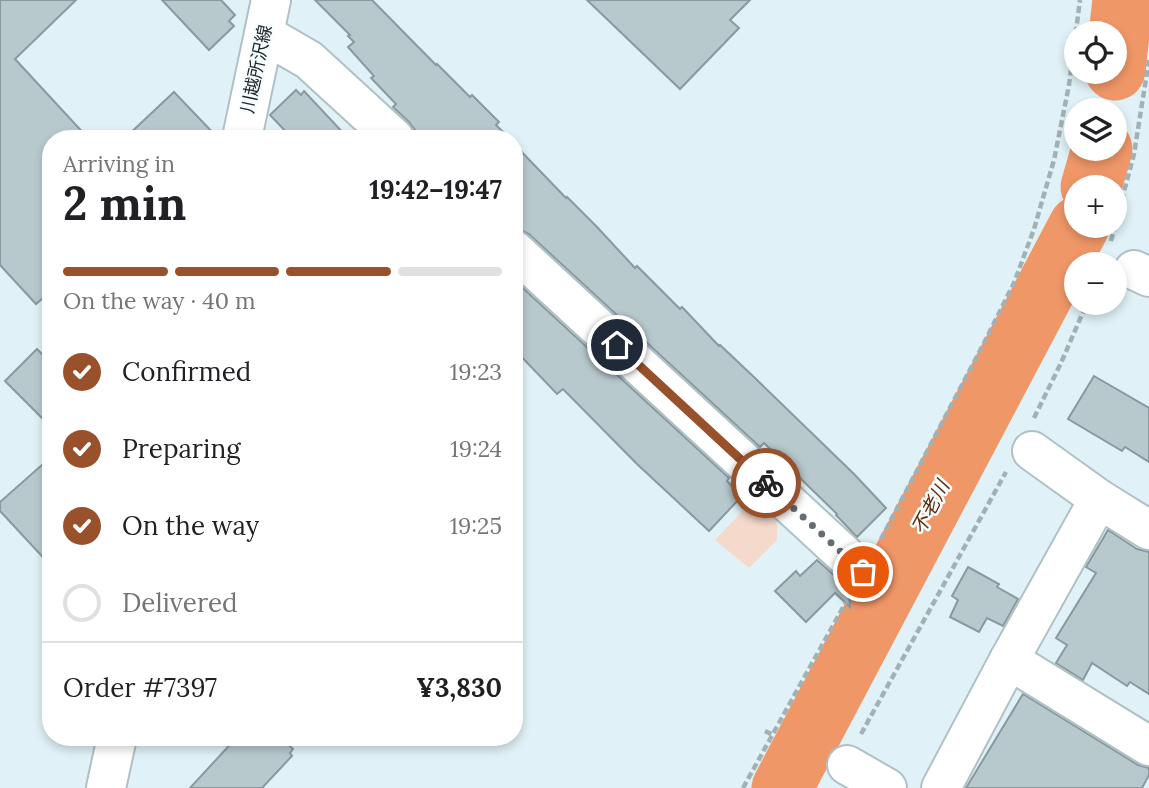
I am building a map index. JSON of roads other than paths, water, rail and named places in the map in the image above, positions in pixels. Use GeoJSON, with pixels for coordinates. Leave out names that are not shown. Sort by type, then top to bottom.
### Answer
{"type":"FeatureCollection","features":[{"type":"Feature","properties":{"kind":"street","name":"川越所沢線"},"geometry":{"type":"LineString","coordinates":[[244,130],[267,17]]}},
{"type":"Feature","properties":{"kind":"street"},"geometry":{"type":"LineString","coordinates":[[267,17],[385,130]]}},
{"type":"Feature","properties":{"kind":"street"},"geometry":{"type":"LineString","coordinates":[[523,258],[863,572]]}},
{"type":"Feature","properties":{"kind":"street"},"geometry":{"type":"LineString","coordinates":[[1023,448],[1149,530]]}},
{"type":"Feature","properties":{"kind":"street"},"geometry":{"type":"LineString","coordinates":[[941,788],[1099,499]]}},
{"type":"Feature","properties":{"kind":"street"},"geometry":{"type":"LineString","coordinates":[[1009,660],[1149,746]]}},
{"type":"Feature","properties":{"kind":"street"},"geometry":{"type":"LineString","coordinates":[[106,788],[115,746]]}},
{"type":"Feature","properties":{"kind":"street"},"geometry":{"type":"LineString","coordinates":[[847,765],[887,788]]}},
{"type":"Feature","properties":{"kind":"waterway","name":"不老川"},"geometry":{"type":"LineString","coordinates":[[1121,21],[1123,0]]}},
{"type":"Feature","properties":{"kind":"waterway","name":"不老川"},"geometry":{"type":"LineString","coordinates":[[1094,175],[1099,161]]}},
{"type":"Feature","properties":{"kind":"waterway","name":"不老川"},"geometry":{"type":"LineString","coordinates":[[782,788],[1073,238]]}}]}
